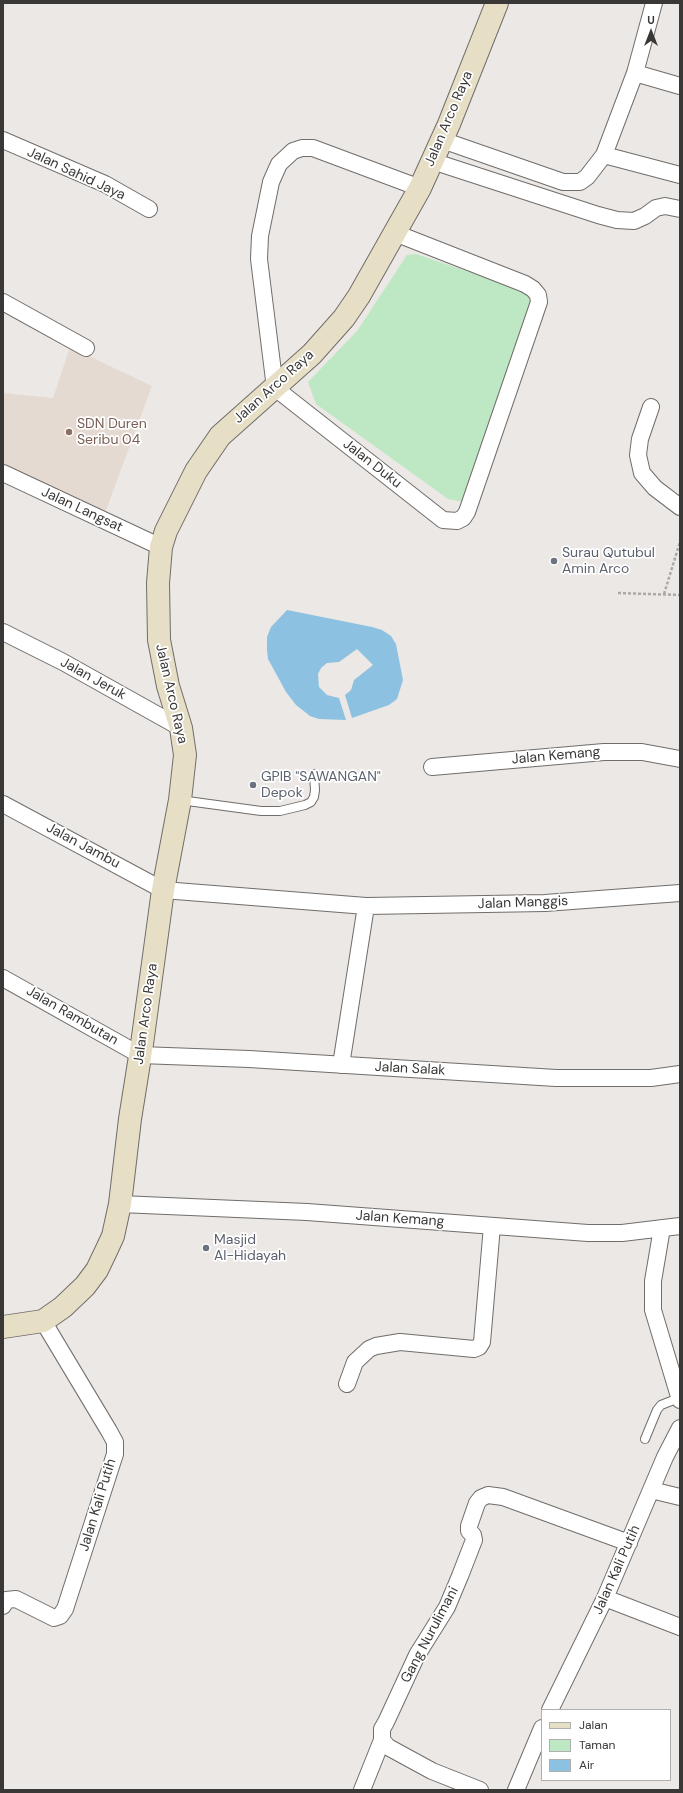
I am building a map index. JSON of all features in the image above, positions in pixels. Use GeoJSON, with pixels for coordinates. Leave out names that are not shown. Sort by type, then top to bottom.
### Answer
{"type":"FeatureCollection","features":[{"type":"Feature","properties":{"kind":"main road","name":"Jalan Arco Raya"},"geometry":{"type":"LineString","coordinates":[[3,1327],[43,1321],[63,1308],[85,1286],[97,1270],[113,1236],[120,1204],[130,1119],[163,890],[180,800],[185,755],[181,728],[168,686],[159,640],[158,609],[161,547],[166,532],[208,452],[231,425],[312,354],[344,318],[359,296],[420,188],[442,140],[496,3]]}},
{"type":"Feature","properties":{"kind":"street"},"geometry":{"type":"LineString","coordinates":[[442,140],[563,182],[580,182],[587,177],[604,155],[635,74],[654,3]]}},
{"type":"Feature","properties":{"kind":"street"},"geometry":{"type":"LineString","coordinates":[[635,74],[680,86]]}},
{"type":"Feature","properties":{"kind":"street","name":"Jalan Sahid Jaya"},"geometry":{"type":"LineString","coordinates":[[3,140],[105,184],[149,209]]}},
{"type":"Feature","properties":{"kind":"street"},"geometry":{"type":"LineString","coordinates":[[275,388],[259,248],[271,182],[279,164],[293,151],[302,148],[313,148],[420,188]]}},
{"type":"Feature","properties":{"kind":"street"},"geometry":{"type":"LineString","coordinates":[[604,155],[680,175]]}},
{"type":"Feature","properties":{"kind":"street"},"geometry":{"type":"LineString","coordinates":[[432,161],[617,220],[634,220],[645,216],[656,208],[665,206],[680,209]]}},
{"type":"Feature","properties":{"kind":"street","name":"Jalan Duku"},"geometry":{"type":"LineString","coordinates":[[275,388],[443,520],[457,522],[463,518],[539,302],[538,295],[533,289],[525,284],[395,233]]}},
{"type":"Feature","properties":{"kind":"street"},"geometry":{"type":"LineString","coordinates":[[3,302],[86,348]]}},
{"type":"Feature","properties":{"kind":"street"},"geometry":{"type":"LineString","coordinates":[[651,408],[640,438],[638,455],[642,473],[655,488],[680,506]]}},
{"type":"Feature","properties":{"kind":"street","name":"Jalan Langsat"},"geometry":{"type":"LineString","coordinates":[[3,473],[161,547]]}},
{"type":"Feature","properties":{"kind":"street","name":"Jalan Jeruk"},"geometry":{"type":"LineString","coordinates":[[3,632],[63,662],[181,728]]}},
{"type":"Feature","properties":{"kind":"street","name":"Jalan Kemang"},"geometry":{"type":"LineString","coordinates":[[432,767],[604,752],[642,752],[680,758]]}},
{"type":"Feature","properties":{"kind":"street","name":"Jalan Jambu"},"geometry":{"type":"LineString","coordinates":[[3,804],[163,890]]}},
{"type":"Feature","properties":{"kind":"street","name":"Jalan Manggis"},"geometry":{"type":"LineString","coordinates":[[163,890],[366,906],[545,903],[680,893]]}},
{"type":"Feature","properties":{"kind":"street"},"geometry":{"type":"LineString","coordinates":[[341,1065],[366,906]]}},
{"type":"Feature","properties":{"kind":"street","name":"Jalan Rambutan"},"geometry":{"type":"LineString","coordinates":[[3,978],[140,1055]]}},
{"type":"Feature","properties":{"kind":"street","name":"Jalan Salak"},"geometry":{"type":"LineString","coordinates":[[140,1055],[556,1078],[651,1078],[680,1074]]}},
{"type":"Feature","properties":{"kind":"street","name":"Jalan Kemang"},"geometry":{"type":"LineString","coordinates":[[120,1204],[307,1212],[588,1233],[622,1233],[680,1226]]}},
{"type":"Feature","properties":{"kind":"street"},"geometry":{"type":"LineString","coordinates":[[347,1384],[355,1362],[369,1349],[376,1346],[400,1342],[474,1349],[479,1347],[482,1342],[492,1226]]}},
{"type":"Feature","properties":{"kind":"street"},"geometry":{"type":"LineString","coordinates":[[662,1228],[653,1281],[653,1310],[680,1399]]}},
{"type":"Feature","properties":{"kind":"street","name":"Jalan Kali Putih"},"geometry":{"type":"LineString","coordinates":[[3,1606],[6,1600],[16,1599],[54,1618],[60,1616],[65,1609],[114,1454],[114,1442],[109,1430],[43,1321]]}},
{"type":"Feature","properties":{"kind":"street","name":"Jalan Kali Putih"},"geometry":{"type":"LineString","coordinates":[[550,1709],[605,1598],[651,1490],[680,1428]]}},
{"type":"Feature","properties":{"kind":"street"},"geometry":{"type":"LineString","coordinates":[[651,1490],[680,1497]]}},
{"type":"Feature","properties":{"kind":"street","name":"Gang Nurulimani"},"geometry":{"type":"LineString","coordinates":[[382,1740],[382,1729],[417,1654],[447,1607],[460,1576],[474,1540],[473,1534],[469,1531],[469,1526],[477,1503],[481,1498],[488,1495],[502,1497],[629,1543]]}},
{"type":"Feature","properties":{"kind":"street"},"geometry":{"type":"LineString","coordinates":[[605,1598],[680,1627]]}},
{"type":"Feature","properties":{"kind":"street"},"geometry":{"type":"LineString","coordinates":[[516,1790],[541,1730]]}},
{"type":"Feature","properties":{"kind":"street"},"geometry":{"type":"LineString","coordinates":[[362,1790],[382,1740],[388,1747],[432,1771],[480,1790]]}},
{"type":"Feature","properties":{"kind":"lane"},"geometry":{"type":"LineString","coordinates":[[180,800],[261,811],[280,811],[305,805],[310,802],[314,797],[314,774]]}},
{"type":"Feature","properties":{"kind":"lane"},"geometry":{"type":"LineString","coordinates":[[645,1439],[657,1410],[661,1405],[680,1399]]}},
{"type":"Feature","properties":{"kind":"path"},"geometry":{"type":"LineString","coordinates":[[664,594],[680,542]]}},
{"type":"Feature","properties":{"kind":"path"},"geometry":{"type":"LineString","coordinates":[[618,593],[680,595]]}},
{"type":"Feature","properties":{"kind":"shaded area","name":"SDN Duren Seribu 04"},"geometry":{"type":"Polygon","coordinates":[[[70,347],[152,386],[105,513],[3,466],[3,393],[53,398],[70,347]]]}},
{"type":"Feature","properties":{"kind":"green space"},"geometry":{"type":"Polygon","coordinates":[[[416,254],[534,294],[464,502],[448,499],[316,404],[308,382],[357,331],[407,255],[416,254]]]}},
{"type":"Feature","properties":{"kind":"water"},"geometry":{"type":"Polygon","coordinates":[[[287,610],[372,627],[382,630],[391,636],[396,644],[403,680],[397,699],[389,705],[352,718],[345,695],[351,690],[354,680],[373,665],[357,649],[339,662],[327,663],[321,668],[318,674],[319,687],[327,695],[339,698],[346,720],[319,719],[310,716],[296,705],[286,692],[268,659],[267,650],[267,637],[271,627],[287,610]]]}},
{"type":"Feature","properties":{"kind":"place","name":"SDN Duren Seribu 04"},"geometry":{"type":"Point","coordinates":[69,432]}},
{"type":"Feature","properties":{"kind":"place","name":"Surau Qutubul Amin Arco"},"geometry":{"type":"Point","coordinates":[554,561]}},
{"type":"Feature","properties":{"kind":"place","name":"GPIB \"SAWANGAN\" Depok"},"geometry":{"type":"Point","coordinates":[253,785]}},
{"type":"Feature","properties":{"kind":"place","name":"Masjid Al-Hidayah"},"geometry":{"type":"Point","coordinates":[206,1248]}}]}
